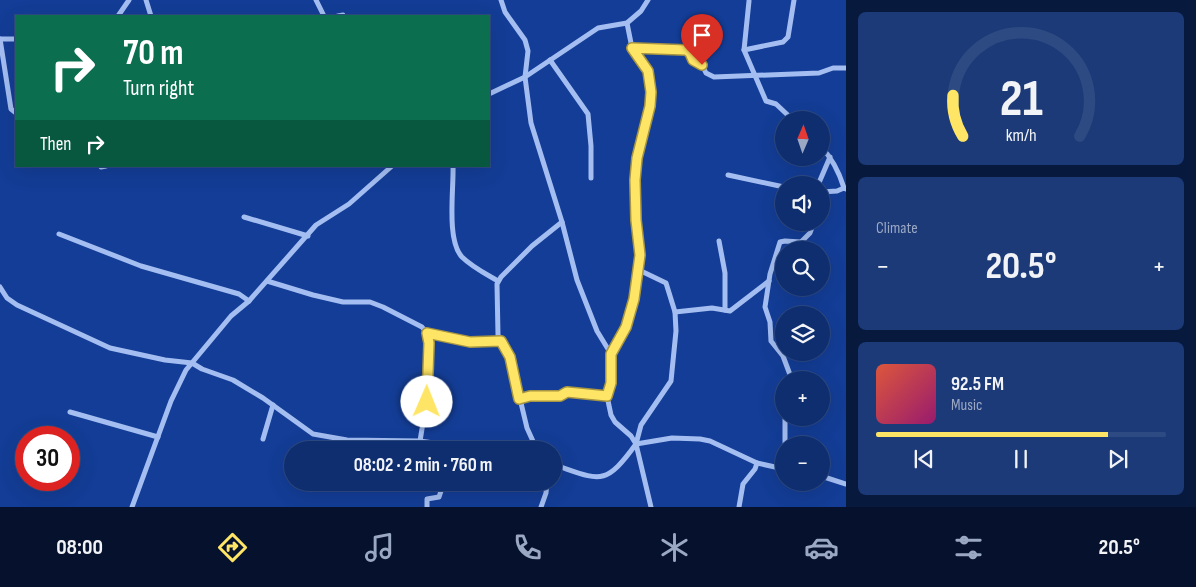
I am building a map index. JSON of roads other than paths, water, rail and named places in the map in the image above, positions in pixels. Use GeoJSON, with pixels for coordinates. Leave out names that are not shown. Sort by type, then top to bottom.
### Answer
{"type":"FeatureCollection","features":[{"type":"Feature","properties":{"kind":"street"},"geometry":{"type":"LineString","coordinates":[[119,15],[129,0]]}},
{"type":"Feature","properties":{"kind":"street"},"geometry":{"type":"LineString","coordinates":[[146,0],[151,15]]}},
{"type":"Feature","properties":{"kind":"street"},"geometry":{"type":"LineString","coordinates":[[316,0],[324,15]]}},
{"type":"Feature","properties":{"kind":"street"},"geometry":{"type":"LineString","coordinates":[[501,0],[505,12],[525,40],[528,51],[525,76],[531,123],[562,222],[579,286],[590,308],[597,331],[611,354]]}},
{"type":"Feature","properties":{"kind":"street"},"geometry":{"type":"LineString","coordinates":[[490,94],[525,76],[598,28],[627,23],[641,10],[648,0]]}},
{"type":"Feature","properties":{"kind":"street"},"geometry":{"type":"LineString","coordinates":[[744,50],[783,42],[788,37],[794,0]]}},
{"type":"Feature","properties":{"kind":"street"},"geometry":{"type":"LineString","coordinates":[[749,1],[744,50],[766,101],[776,104],[784,111]]}},
{"type":"Feature","properties":{"kind":"street"},"geometry":{"type":"LineString","coordinates":[[627,23],[632,48],[648,71],[651,92],[650,106],[638,152],[635,174],[636,220],[640,255],[639,270],[634,299],[626,327],[611,354],[611,383],[607,396],[615,422],[631,436],[636,444],[651,507]]}},
{"type":"Feature","properties":{"kind":"street"},"geometry":{"type":"LineString","coordinates":[[15,39],[0,39],[11,109],[15,112]]}},
{"type":"Feature","properties":{"kind":"street"},"geometry":{"type":"LineString","coordinates":[[632,48],[686,50],[690,53],[693,60],[702,65],[706,73],[714,77],[819,73],[833,68],[846,68]]}},
{"type":"Feature","properties":{"kind":"street"},"geometry":{"type":"LineString","coordinates":[[550,60],[588,114],[592,178]]}},
{"type":"Feature","properties":{"kind":"street"},"geometry":{"type":"LineString","coordinates":[[830,157],[845,189],[830,191]]}},
{"type":"Feature","properties":{"kind":"street"},"geometry":{"type":"LineString","coordinates":[[132,507],[171,401],[186,370],[231,316],[249,301],[316,226],[349,204],[391,167]]}},
{"type":"Feature","properties":{"kind":"street"},"geometry":{"type":"LineString","coordinates":[[453,167],[451,213],[459,253],[468,262],[498,281]]}},
{"type":"Feature","properties":{"kind":"street"},"geometry":{"type":"LineString","coordinates":[[728,175],[775,185]]}},
{"type":"Feature","properties":{"kind":"street"},"geometry":{"type":"LineString","coordinates":[[244,217],[308,236]]}},
{"type":"Feature","properties":{"kind":"street"},"geometry":{"type":"LineString","coordinates":[[533,441],[527,428],[519,399],[510,357],[497,332],[498,281],[532,246],[562,222]]}},
{"type":"Feature","properties":{"kind":"street"},"geometry":{"type":"LineString","coordinates":[[789,371],[783,356],[770,341],[770,322],[765,306],[769,281],[780,242],[785,240],[801,242],[811,231]]}},
{"type":"Feature","properties":{"kind":"street"},"geometry":{"type":"LineString","coordinates":[[59,234],[141,266],[239,294],[249,301]]}},
{"type":"Feature","properties":{"kind":"street"},"geometry":{"type":"LineString","coordinates":[[719,241],[725,273],[725,310]]}},
{"type":"Feature","properties":{"kind":"street"},"geometry":{"type":"LineString","coordinates":[[562,467],[585,475],[602,477],[608,475],[622,464],[636,444],[641,425],[671,381],[676,331],[675,312],[665,282],[639,270]]}},
{"type":"Feature","properties":{"kind":"street"},"geometry":{"type":"LineString","coordinates":[[267,281],[344,302],[370,302],[418,324],[427,333],[470,342],[501,341]]}},
{"type":"Feature","properties":{"kind":"street"},"geometry":{"type":"LineString","coordinates":[[675,312],[712,308],[733,309],[769,281]]}},
{"type":"Feature","properties":{"kind":"street"},"geometry":{"type":"LineString","coordinates":[[0,287],[7,298],[17,305],[102,345],[165,360],[192,363],[233,380],[273,405],[313,434],[347,440],[420,441],[428,392],[429,343],[427,333]]}},
{"type":"Feature","properties":{"kind":"street"},"geometry":{"type":"LineString","coordinates":[[519,399],[530,396],[560,396],[567,392],[607,396]]}},
{"type":"Feature","properties":{"kind":"street"},"geometry":{"type":"LineString","coordinates":[[263,440],[273,405]]}},
{"type":"Feature","properties":{"kind":"street"},"geometry":{"type":"LineString","coordinates":[[70,412],[158,437]]}},
{"type":"Feature","properties":{"kind":"street"},"geometry":{"type":"LineString","coordinates":[[636,444],[672,438],[700,439],[710,441],[757,463],[775,467]]}},
{"type":"Feature","properties":{"kind":"street"},"geometry":{"type":"LineString","coordinates":[[739,507],[743,484],[755,469],[757,463]]}},
{"type":"Feature","properties":{"kind":"street"},"geometry":{"type":"LineString","coordinates":[[830,479],[846,484]]}},
{"type":"Feature","properties":{"kind":"street"},"geometry":{"type":"LineString","coordinates":[[427,507],[428,499],[439,497],[441,491]]}},
{"type":"Feature","properties":{"kind":"street"},"geometry":{"type":"LineString","coordinates":[[541,507],[546,491]]}}]}
